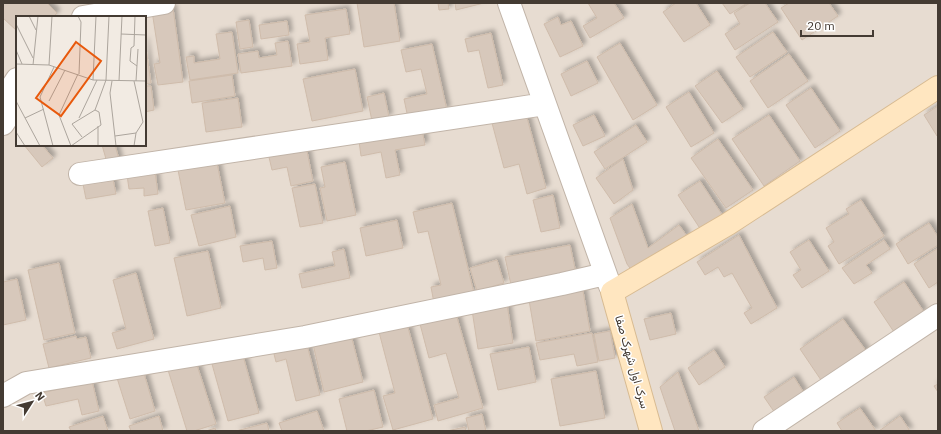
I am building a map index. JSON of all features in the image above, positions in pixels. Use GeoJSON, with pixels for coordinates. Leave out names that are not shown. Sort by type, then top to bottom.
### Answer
{"type":"FeatureCollection","features":[{"type":"Feature","properties":{"kind":"street"},"geometry":{"type":"LineString","coordinates":[[89,16],[164,3]]}},
{"type":"Feature","properties":{"kind":"street"},"geometry":{"type":"LineString","coordinates":[[509,3],[609,283]]}},
{"type":"Feature","properties":{"kind":"street"},"geometry":{"type":"LineString","coordinates":[[3,124],[14,109],[11,88],[16,80]]}},
{"type":"Feature","properties":{"kind":"street"},"geometry":{"type":"LineString","coordinates":[[3,396],[26,383],[305,336],[562,284],[609,283],[728,224],[938,86]]}},
{"type":"Feature","properties":{"kind":"street"},"geometry":{"type":"LineString","coordinates":[[80,174],[545,104]]}},
{"type":"Feature","properties":{"kind":"street","name":"سرک اول شهرک صفا"},"geometry":{"type":"LineString","coordinates":[[609,283],[651,431]]}},
{"type":"Feature","properties":{"kind":"street"},"geometry":{"type":"LineString","coordinates":[[764,431],[938,314]]}},
{"type":"Feature","properties":{"kind":"shaded area"},"geometry":{"type":"Polygon","coordinates":[[[3,3],[938,3],[938,431],[3,431],[3,3]]]}},
{"type":"Feature","properties":{"kind":"building"},"geometry":{"type":"Polygon","coordinates":[[[3,3],[47,3],[57,13],[54,16],[16,16],[16,30],[3,18],[3,3]]]}},
{"type":"Feature","properties":{"kind":"building"},"geometry":{"type":"Polygon","coordinates":[[[357,3],[394,3],[400,41],[364,47],[357,3]]]}},
{"type":"Feature","properties":{"kind":"building"},"geometry":{"type":"Polygon","coordinates":[[[438,3],[448,3],[449,9],[439,10],[438,3]]]}},
{"type":"Feature","properties":{"kind":"building"},"geometry":{"type":"Polygon","coordinates":[[[455,3],[484,3],[456,10],[455,3]]]}},
{"type":"Feature","properties":{"kind":"building"},"geometry":{"type":"Polygon","coordinates":[[[588,3],[614,3],[624,18],[590,38],[583,26],[597,18],[588,3]]]}},
{"type":"Feature","properties":{"kind":"building"},"geometry":{"type":"Polygon","coordinates":[[[676,3],[696,3],[710,25],[684,42],[663,12],[676,3]]]}},
{"type":"Feature","properties":{"kind":"building"},"geometry":{"type":"Polygon","coordinates":[[[722,3],[747,3],[730,14],[722,3]]]}},
{"type":"Feature","properties":{"kind":"building"},"geometry":{"type":"Polygon","coordinates":[[[750,3],[765,3],[778,22],[735,50],[725,34],[740,24],[734,13],[750,3]]]}},
{"type":"Feature","properties":{"kind":"building"},"geometry":{"type":"Polygon","coordinates":[[[789,3],[829,3],[838,16],[802,40],[781,8],[789,3]]]}},
{"type":"Feature","properties":{"kind":"building"},"geometry":{"type":"Polygon","coordinates":[[[173,8],[183,82],[158,85],[154,64],[160,63],[152,11],[173,8]]]}},
{"type":"Feature","properties":{"kind":"building"},"geometry":{"type":"Polygon","coordinates":[[[346,9],[350,34],[325,38],[328,60],[300,64],[297,44],[310,42],[305,15],[346,9]]]}},
{"type":"Feature","properties":{"kind":"building"},"geometry":{"type":"Polygon","coordinates":[[[558,17],[561,25],[571,21],[583,46],[560,57],[544,24],[558,17]]]}},
{"type":"Feature","properties":{"kind":"building"},"geometry":{"type":"Polygon","coordinates":[[[249,20],[253,47],[240,49],[236,22],[249,20]]]}},
{"type":"Feature","properties":{"kind":"building"},"geometry":{"type":"Polygon","coordinates":[[[287,21],[289,35],[261,39],[259,25],[287,21]]]}},
{"type":"Feature","properties":{"kind":"building"},"geometry":{"type":"Polygon","coordinates":[[[232,32],[238,73],[190,80],[186,57],[194,56],[194,63],[220,59],[216,34],[232,32]]]}},
{"type":"Feature","properties":{"kind":"building"},"geometry":{"type":"Polygon","coordinates":[[[773,32],[787,52],[750,77],[736,57],[773,32]]]}},
{"type":"Feature","properties":{"kind":"building"},"geometry":{"type":"Polygon","coordinates":[[[491,33],[503,85],[488,88],[479,50],[468,52],[465,39],[491,33]]]}},
{"type":"Feature","properties":{"kind":"building"},"geometry":{"type":"Polygon","coordinates":[[[288,41],[292,66],[241,73],[238,54],[258,51],[259,58],[277,55],[275,43],[288,41]]]}},
{"type":"Feature","properties":{"kind":"building"},"geometry":{"type":"Polygon","coordinates":[[[620,43],[657,105],[633,120],[597,57],[620,43]]]}},
{"type":"Feature","properties":{"kind":"building"},"geometry":{"type":"Polygon","coordinates":[[[432,44],[447,110],[408,118],[404,99],[427,94],[421,69],[406,72],[401,50],[432,44]]]}},
{"type":"Feature","properties":{"kind":"building"},"geometry":{"type":"Polygon","coordinates":[[[146,48],[151,83],[146,84],[146,48]]]}},
{"type":"Feature","properties":{"kind":"building"},"geometry":{"type":"Polygon","coordinates":[[[789,54],[808,81],[768,108],[750,81],[789,54]]]}},
{"type":"Feature","properties":{"kind":"building"},"geometry":{"type":"Polygon","coordinates":[[[587,61],[598,83],[571,96],[561,74],[587,61]]]}},
{"type":"Feature","properties":{"kind":"building"},"geometry":{"type":"Polygon","coordinates":[[[355,69],[363,111],[312,121],[303,79],[355,69]]]}},
{"type":"Feature","properties":{"kind":"building"},"geometry":{"type":"Polygon","coordinates":[[[717,71],[743,109],[722,123],[695,86],[717,71]]]}},
{"type":"Feature","properties":{"kind":"building"},"geometry":{"type":"Polygon","coordinates":[[[232,75],[235,96],[192,103],[189,81],[232,75]]]}},
{"type":"Feature","properties":{"kind":"building"},"geometry":{"type":"Polygon","coordinates":[[[146,86],[151,86],[154,110],[146,112],[146,86]]]}},
{"type":"Feature","properties":{"kind":"building"},"geometry":{"type":"Polygon","coordinates":[[[811,88],[840,131],[815,148],[786,105],[811,88]]]}},
{"type":"Feature","properties":{"kind":"building"},"geometry":{"type":"Polygon","coordinates":[[[689,92],[714,133],[691,147],[666,107],[689,92]]]}},
{"type":"Feature","properties":{"kind":"building"},"geometry":{"type":"Polygon","coordinates":[[[384,93],[389,117],[372,121],[367,97],[384,93]]]}},
{"type":"Feature","properties":{"kind":"building"},"geometry":{"type":"Polygon","coordinates":[[[238,98],[242,127],[206,132],[202,103],[238,98]]]}},
{"type":"Feature","properties":{"kind":"building"},"geometry":{"type":"Polygon","coordinates":[[[938,106],[938,136],[937,136],[924,115],[938,106]]]}},
{"type":"Feature","properties":{"kind":"building"},"geometry":{"type":"Polygon","coordinates":[[[526,114],[546,188],[527,194],[519,164],[504,168],[492,123],[526,114]]]}},
{"type":"Feature","properties":{"kind":"building"},"geometry":{"type":"Polygon","coordinates":[[[594,115],[605,136],[583,146],[573,125],[594,115]]]}},
{"type":"Feature","properties":{"kind":"building"},"geometry":{"type":"Polygon","coordinates":[[[769,115],[800,161],[764,186],[732,139],[769,115]]]}},
{"type":"Feature","properties":{"kind":"building"},"geometry":{"type":"Polygon","coordinates":[[[636,125],[647,142],[605,169],[594,152],[636,125]]]}},
{"type":"Feature","properties":{"kind":"building"},"geometry":{"type":"Polygon","coordinates":[[[422,130],[425,145],[395,150],[400,175],[386,178],[381,152],[361,156],[359,141],[422,130]]]}},
{"type":"Feature","properties":{"kind":"building"},"geometry":{"type":"Polygon","coordinates":[[[718,139],[753,190],[726,208],[691,158],[718,139]]]}},
{"type":"Feature","properties":{"kind":"building"},"geometry":{"type":"Polygon","coordinates":[[[25,146],[43,146],[53,158],[42,167],[25,146]]]}},
{"type":"Feature","properties":{"kind":"building"},"geometry":{"type":"Polygon","coordinates":[[[102,146],[115,146],[120,163],[108,166],[102,146]]]}},
{"type":"Feature","properties":{"kind":"building"},"geometry":{"type":"Polygon","coordinates":[[[306,146],[313,181],[291,186],[287,167],[272,170],[268,153],[306,146]]]}},
{"type":"Feature","properties":{"kind":"building"},"geometry":{"type":"Polygon","coordinates":[[[216,158],[225,203],[186,210],[177,165],[216,158]]]}},
{"type":"Feature","properties":{"kind":"building"},"geometry":{"type":"Polygon","coordinates":[[[623,159],[633,190],[614,204],[596,178],[623,159]]]}},
{"type":"Feature","properties":{"kind":"building"},"geometry":{"type":"Polygon","coordinates":[[[345,162],[356,215],[327,221],[320,188],[325,187],[321,167],[345,162]]]}},
{"type":"Feature","properties":{"kind":"building"},"geometry":{"type":"Polygon","coordinates":[[[155,171],[158,194],[144,196],[144,188],[129,189],[127,175],[155,171]]]}},
{"type":"Feature","properties":{"kind":"building"},"geometry":{"type":"Polygon","coordinates":[[[113,179],[116,194],[86,199],[83,184],[113,179]]]}},
{"type":"Feature","properties":{"kind":"building"},"geometry":{"type":"Polygon","coordinates":[[[700,181],[723,216],[701,230],[678,195],[700,181]]]}},
{"type":"Feature","properties":{"kind":"building"},"geometry":{"type":"Polygon","coordinates":[[[315,184],[323,223],[300,227],[292,188],[315,184]]]}},
{"type":"Feature","properties":{"kind":"building"},"geometry":{"type":"Polygon","coordinates":[[[553,195],[560,228],[541,232],[533,200],[553,195]]]}},
{"type":"Feature","properties":{"kind":"building"},"geometry":{"type":"Polygon","coordinates":[[[861,200],[884,236],[839,264],[828,246],[834,242],[826,228],[849,214],[846,209],[861,200]]]}},
{"type":"Feature","properties":{"kind":"building"},"geometry":{"type":"Polygon","coordinates":[[[452,203],[474,293],[434,303],[431,287],[441,285],[428,231],[418,233],[413,212],[452,203]]]}},
{"type":"Feature","properties":{"kind":"building"},"geometry":{"type":"Polygon","coordinates":[[[632,204],[648,248],[679,225],[687,236],[635,275],[627,264],[610,218],[632,204]]]}},
{"type":"Feature","properties":{"kind":"building"},"geometry":{"type":"Polygon","coordinates":[[[230,206],[236,237],[199,246],[191,215],[230,206]]]}},
{"type":"Feature","properties":{"kind":"building"},"geometry":{"type":"Polygon","coordinates":[[[163,208],[170,243],[155,246],[148,211],[163,208]]]}},
{"type":"Feature","properties":{"kind":"building"},"geometry":{"type":"Polygon","coordinates":[[[397,220],[403,248],[366,256],[360,228],[397,220]]]}},
{"type":"Feature","properties":{"kind":"building"},"geometry":{"type":"Polygon","coordinates":[[[929,223],[938,237],[938,245],[908,264],[896,244],[929,223]]]}},
{"type":"Feature","properties":{"kind":"building"},"geometry":{"type":"Polygon","coordinates":[[[739,235],[777,308],[751,324],[744,313],[752,308],[732,273],[724,277],[718,267],[705,275],[697,262],[739,235]]]}},
{"type":"Feature","properties":{"kind":"building"},"geometry":{"type":"Polygon","coordinates":[[[809,240],[829,271],[802,288],[793,275],[801,270],[790,252],[809,240]]]}},
{"type":"Feature","properties":{"kind":"building"},"geometry":{"type":"Polygon","coordinates":[[[884,240],[890,249],[866,265],[872,273],[854,284],[842,268],[884,240]]]}},
{"type":"Feature","properties":{"kind":"building"},"geometry":{"type":"Polygon","coordinates":[[[272,241],[277,268],[265,270],[263,258],[243,262],[240,246],[272,241]]]}},
{"type":"Feature","properties":{"kind":"building"},"geometry":{"type":"Polygon","coordinates":[[[570,245],[576,273],[511,285],[505,257],[570,245]]]}},
{"type":"Feature","properties":{"kind":"building"},"geometry":{"type":"Polygon","coordinates":[[[938,248],[938,282],[929,288],[914,264],[938,248]]]}},
{"type":"Feature","properties":{"kind":"building"},"geometry":{"type":"Polygon","coordinates":[[[344,249],[350,278],[302,288],[299,274],[335,266],[332,252],[344,249]]]}},
{"type":"Feature","properties":{"kind":"building"},"geometry":{"type":"Polygon","coordinates":[[[208,251],[221,308],[187,316],[174,258],[208,251]]]}},
{"type":"Feature","properties":{"kind":"building"},"geometry":{"type":"Polygon","coordinates":[[[497,260],[504,283],[477,291],[470,268],[497,260]]]}},
{"type":"Feature","properties":{"kind":"building"},"geometry":{"type":"Polygon","coordinates":[[[59,263],[75,333],[44,340],[28,270],[59,263]]]}},
{"type":"Feature","properties":{"kind":"building"},"geometry":{"type":"Polygon","coordinates":[[[136,273],[154,339],[117,349],[112,333],[126,329],[113,280],[136,273]]]}},
{"type":"Feature","properties":{"kind":"building"},"geometry":{"type":"Polygon","coordinates":[[[17,279],[26,320],[3,325],[3,282],[17,279]]]}},
{"type":"Feature","properties":{"kind":"building"},"geometry":{"type":"Polygon","coordinates":[[[904,282],[924,312],[894,332],[874,302],[904,282]]]}},
{"type":"Feature","properties":{"kind":"building"},"geometry":{"type":"Polygon","coordinates":[[[583,291],[590,331],[536,341],[529,300],[583,291]]]}},
{"type":"Feature","properties":{"kind":"building"},"geometry":{"type":"Polygon","coordinates":[[[507,304],[513,343],[478,349],[472,310],[507,304]]]}},
{"type":"Feature","properties":{"kind":"building"},"geometry":{"type":"Polygon","coordinates":[[[671,313],[676,334],[650,340],[644,319],[671,313]]]}},
{"type":"Feature","properties":{"kind":"building"},"geometry":{"type":"Polygon","coordinates":[[[456,314],[483,408],[438,421],[434,405],[459,398],[446,353],[429,358],[420,324],[456,314]]]}},
{"type":"Feature","properties":{"kind":"building"},"geometry":{"type":"Polygon","coordinates":[[[843,319],[867,352],[823,383],[800,349],[843,319]]]}},
{"type":"Feature","properties":{"kind":"building"},"geometry":{"type":"Polygon","coordinates":[[[407,324],[433,419],[393,430],[383,396],[395,393],[379,332],[407,324]]]}},
{"type":"Feature","properties":{"kind":"building"},"geometry":{"type":"Polygon","coordinates":[[[610,331],[615,358],[599,361],[594,334],[610,331]]]}},
{"type":"Feature","properties":{"kind":"building"},"geometry":{"type":"Polygon","coordinates":[[[592,333],[598,362],[577,366],[574,354],[540,360],[536,343],[592,333]]]}},
{"type":"Feature","properties":{"kind":"building"},"geometry":{"type":"Polygon","coordinates":[[[351,335],[363,382],[324,392],[313,344],[351,335]]]}},
{"type":"Feature","properties":{"kind":"building"},"geometry":{"type":"Polygon","coordinates":[[[76,336],[77,339],[86,337],[91,358],[49,368],[43,344],[76,336]]]}},
{"type":"Feature","properties":{"kind":"building"},"geometry":{"type":"Polygon","coordinates":[[[306,341],[320,395],[296,401],[286,359],[276,362],[273,350],[306,341]]]}},
{"type":"Feature","properties":{"kind":"building"},"geometry":{"type":"Polygon","coordinates":[[[529,347],[536,382],[498,390],[490,354],[529,347]]]}},
{"type":"Feature","properties":{"kind":"building"},"geometry":{"type":"Polygon","coordinates":[[[714,350],[725,367],[699,385],[688,368],[714,350]]]}},
{"type":"Feature","properties":{"kind":"building"},"geometry":{"type":"Polygon","coordinates":[[[243,356],[259,413],[228,421],[212,364],[243,356]]]}},
{"type":"Feature","properties":{"kind":"building"},"geometry":{"type":"Polygon","coordinates":[[[196,362],[216,424],[194,431],[187,431],[168,370],[196,362]]]}},
{"type":"Feature","properties":{"kind":"building"},"geometry":{"type":"Polygon","coordinates":[[[143,370],[155,411],[130,419],[117,378],[143,370]]]}},
{"type":"Feature","properties":{"kind":"building"},"geometry":{"type":"Polygon","coordinates":[[[596,371],[605,418],[560,426],[551,379],[596,371]]]}},
{"type":"Feature","properties":{"kind":"building"},"geometry":{"type":"Polygon","coordinates":[[[678,372],[699,431],[675,431],[660,387],[678,372]]]}},
{"type":"Feature","properties":{"kind":"building"},"geometry":{"type":"Polygon","coordinates":[[[794,377],[804,393],[775,413],[764,397],[794,377]]]}},
{"type":"Feature","properties":{"kind":"building"},"geometry":{"type":"Polygon","coordinates":[[[92,381],[99,411],[82,415],[78,399],[46,406],[42,393],[92,381]]]}},
{"type":"Feature","properties":{"kind":"building"},"geometry":{"type":"Polygon","coordinates":[[[938,384],[938,392],[934,386],[938,384]]]}},
{"type":"Feature","properties":{"kind":"building"},"geometry":{"type":"Polygon","coordinates":[[[374,390],[383,427],[366,431],[347,431],[339,399],[374,390]]]}},
{"type":"Feature","properties":{"kind":"building"},"geometry":{"type":"Polygon","coordinates":[[[860,408],[876,431],[842,431],[837,423],[860,408]]]}},
{"type":"Feature","properties":{"kind":"building"},"geometry":{"type":"Polygon","coordinates":[[[317,411],[324,431],[282,431],[279,423],[317,411]]]}},
{"type":"Feature","properties":{"kind":"building"},"geometry":{"type":"Polygon","coordinates":[[[482,414],[486,431],[469,431],[466,418],[482,414]]]}},
{"type":"Feature","properties":{"kind":"building"},"geometry":{"type":"Polygon","coordinates":[[[103,416],[108,431],[71,431],[69,427],[103,416]]]}},
{"type":"Feature","properties":{"kind":"building"},"geometry":{"type":"Polygon","coordinates":[[[159,416],[163,431],[131,431],[129,426],[159,416]]]}},
{"type":"Feature","properties":{"kind":"building"},"geometry":{"type":"Polygon","coordinates":[[[900,416],[910,431],[879,431],[900,416]]]}},
{"type":"Feature","properties":{"kind":"building"},"geometry":{"type":"Polygon","coordinates":[[[267,423],[269,431],[236,431],[267,423]]]}},
{"type":"Feature","properties":{"kind":"building"},"geometry":{"type":"Polygon","coordinates":[[[465,427],[466,431],[447,431],[465,427]]]}},
{"type":"Feature","properties":{"kind":"building"},"geometry":{"type":"Polygon","coordinates":[[[215,428],[216,431],[206,431],[215,428]]]}}]}
